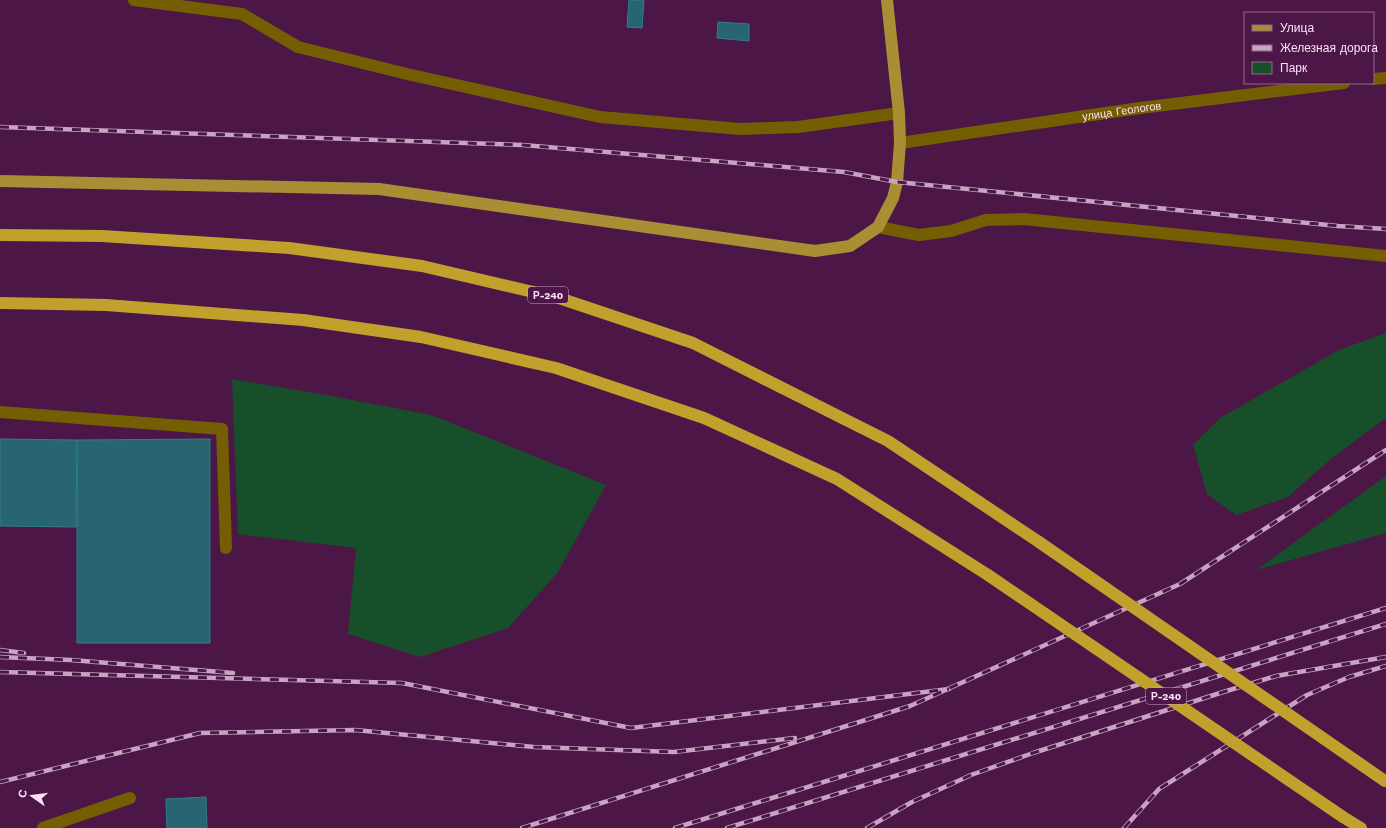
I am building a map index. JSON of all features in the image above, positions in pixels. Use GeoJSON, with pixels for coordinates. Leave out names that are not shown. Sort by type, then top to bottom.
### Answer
{"type":"FeatureCollection","features":[{"type":"Feature","properties":{"kind":"highway","name":"Р-240"},"geometry":{"type":"LineString","coordinates":[[0,235],[102,236],[289,248],[422,266],[559,298],[693,343],[888,441],[1039,542],[1385,781]]}},
{"type":"Feature","properties":{"kind":"highway","name":"Р-240"},"geometry":{"type":"LineString","coordinates":[[0,303],[106,305],[304,320],[421,337],[556,368],[704,418],[837,479],[988,575],[1361,828]]}},
{"type":"Feature","properties":{"kind":"main road"},"geometry":{"type":"LineString","coordinates":[[0,181],[379,189],[815,251],[850,246],[878,227],[892,198],[897,182],[900,143],[899,113],[887,0]]}},
{"type":"Feature","properties":{"kind":"street"},"geometry":{"type":"LineString","coordinates":[[134,0],[242,14],[298,47],[407,74],[600,117],[740,129],[798,127],[899,113]]}},
{"type":"Feature","properties":{"kind":"street"},"geometry":{"type":"LineString","coordinates":[[1374,79],[1386,78]]}},
{"type":"Feature","properties":{"kind":"street","name":"улица Геологов"},"geometry":{"type":"LineString","coordinates":[[900,143],[1140,108],[1336,84]]}},
{"type":"Feature","properties":{"kind":"street"},"geometry":{"type":"LineString","coordinates":[[878,227],[919,236],[951,230],[986,220],[1024,219],[1386,256]]}},
{"type":"Feature","properties":{"kind":"street"},"geometry":{"type":"LineString","coordinates":[[0,412],[222,429],[226,548]]}},
{"type":"Feature","properties":{"kind":"street"},"geometry":{"type":"LineString","coordinates":[[43,828],[130,798]]}},
{"type":"Feature","properties":{"kind":"green space"},"geometry":{"type":"Polygon","coordinates":[[[1386,333],[1386,418],[1331,459],[1288,497],[1236,515],[1207,494],[1193,445],[1220,418],[1339,350],[1386,333]]]}},
{"type":"Feature","properties":{"kind":"green space"},"geometry":{"type":"Polygon","coordinates":[[[232,379],[431,415],[606,485],[558,572],[508,628],[420,657],[348,634],[356,548],[238,534],[232,379]]]}},
{"type":"Feature","properties":{"kind":"green space"},"geometry":{"type":"Polygon","coordinates":[[[1386,476],[1386,533],[1256,570],[1386,476]]]}},
{"type":"Feature","properties":{"kind":"building"},"geometry":{"type":"Polygon","coordinates":[[[629,0],[644,0],[642,28],[627,27],[629,0]]]}},
{"type":"Feature","properties":{"kind":"building"},"geometry":{"type":"Polygon","coordinates":[[[718,22],[749,24],[749,41],[717,38],[718,22]]]}},
{"type":"Feature","properties":{"kind":"building"},"geometry":{"type":"Polygon","coordinates":[[[0,439],[77,440],[76,527],[0,526],[0,439]]]}},
{"type":"Feature","properties":{"kind":"building"},"geometry":{"type":"Polygon","coordinates":[[[210,439],[210,643],[77,643],[77,440],[210,439]]]}},
{"type":"Feature","properties":{"kind":"building"},"geometry":{"type":"Polygon","coordinates":[[[206,797],[207,828],[167,828],[166,799],[206,797]]]}},
{"type":"Feature","properties":{"kind":"railway"},"geometry":{"type":"LineString","coordinates":[[0,127],[523,145],[844,172],[897,182],[1338,226],[1386,229]]}},
{"type":"Feature","properties":{"kind":"railway"},"geometry":{"type":"LineString","coordinates":[[522,828],[910,706],[1180,584],[1386,450]]}},
{"type":"Feature","properties":{"kind":"railway"},"geometry":{"type":"LineString","coordinates":[[675,828],[1386,608]]}},
{"type":"Feature","properties":{"kind":"railway"},"geometry":{"type":"LineString","coordinates":[[727,828],[1386,624]]}},
{"type":"Feature","properties":{"kind":"railway"},"geometry":{"type":"LineString","coordinates":[[0,650],[24,653]]}},
{"type":"Feature","properties":{"kind":"railway"},"geometry":{"type":"LineString","coordinates":[[0,657],[71,660],[233,673]]}},
{"type":"Feature","properties":{"kind":"railway"},"geometry":{"type":"LineString","coordinates":[[867,828],[912,802],[971,775],[1033,753],[1276,676],[1386,657]]}},
{"type":"Feature","properties":{"kind":"railway"},"geometry":{"type":"LineString","coordinates":[[1124,828],[1159,789],[1307,695],[1349,677],[1386,666]]}},
{"type":"Feature","properties":{"kind":"railway"},"geometry":{"type":"LineString","coordinates":[[0,672],[402,683],[631,728],[949,689]]}},
{"type":"Feature","properties":{"kind":"railway"},"geometry":{"type":"LineString","coordinates":[[0,782],[200,733],[355,730],[534,747],[674,752],[795,738]]}}]}
